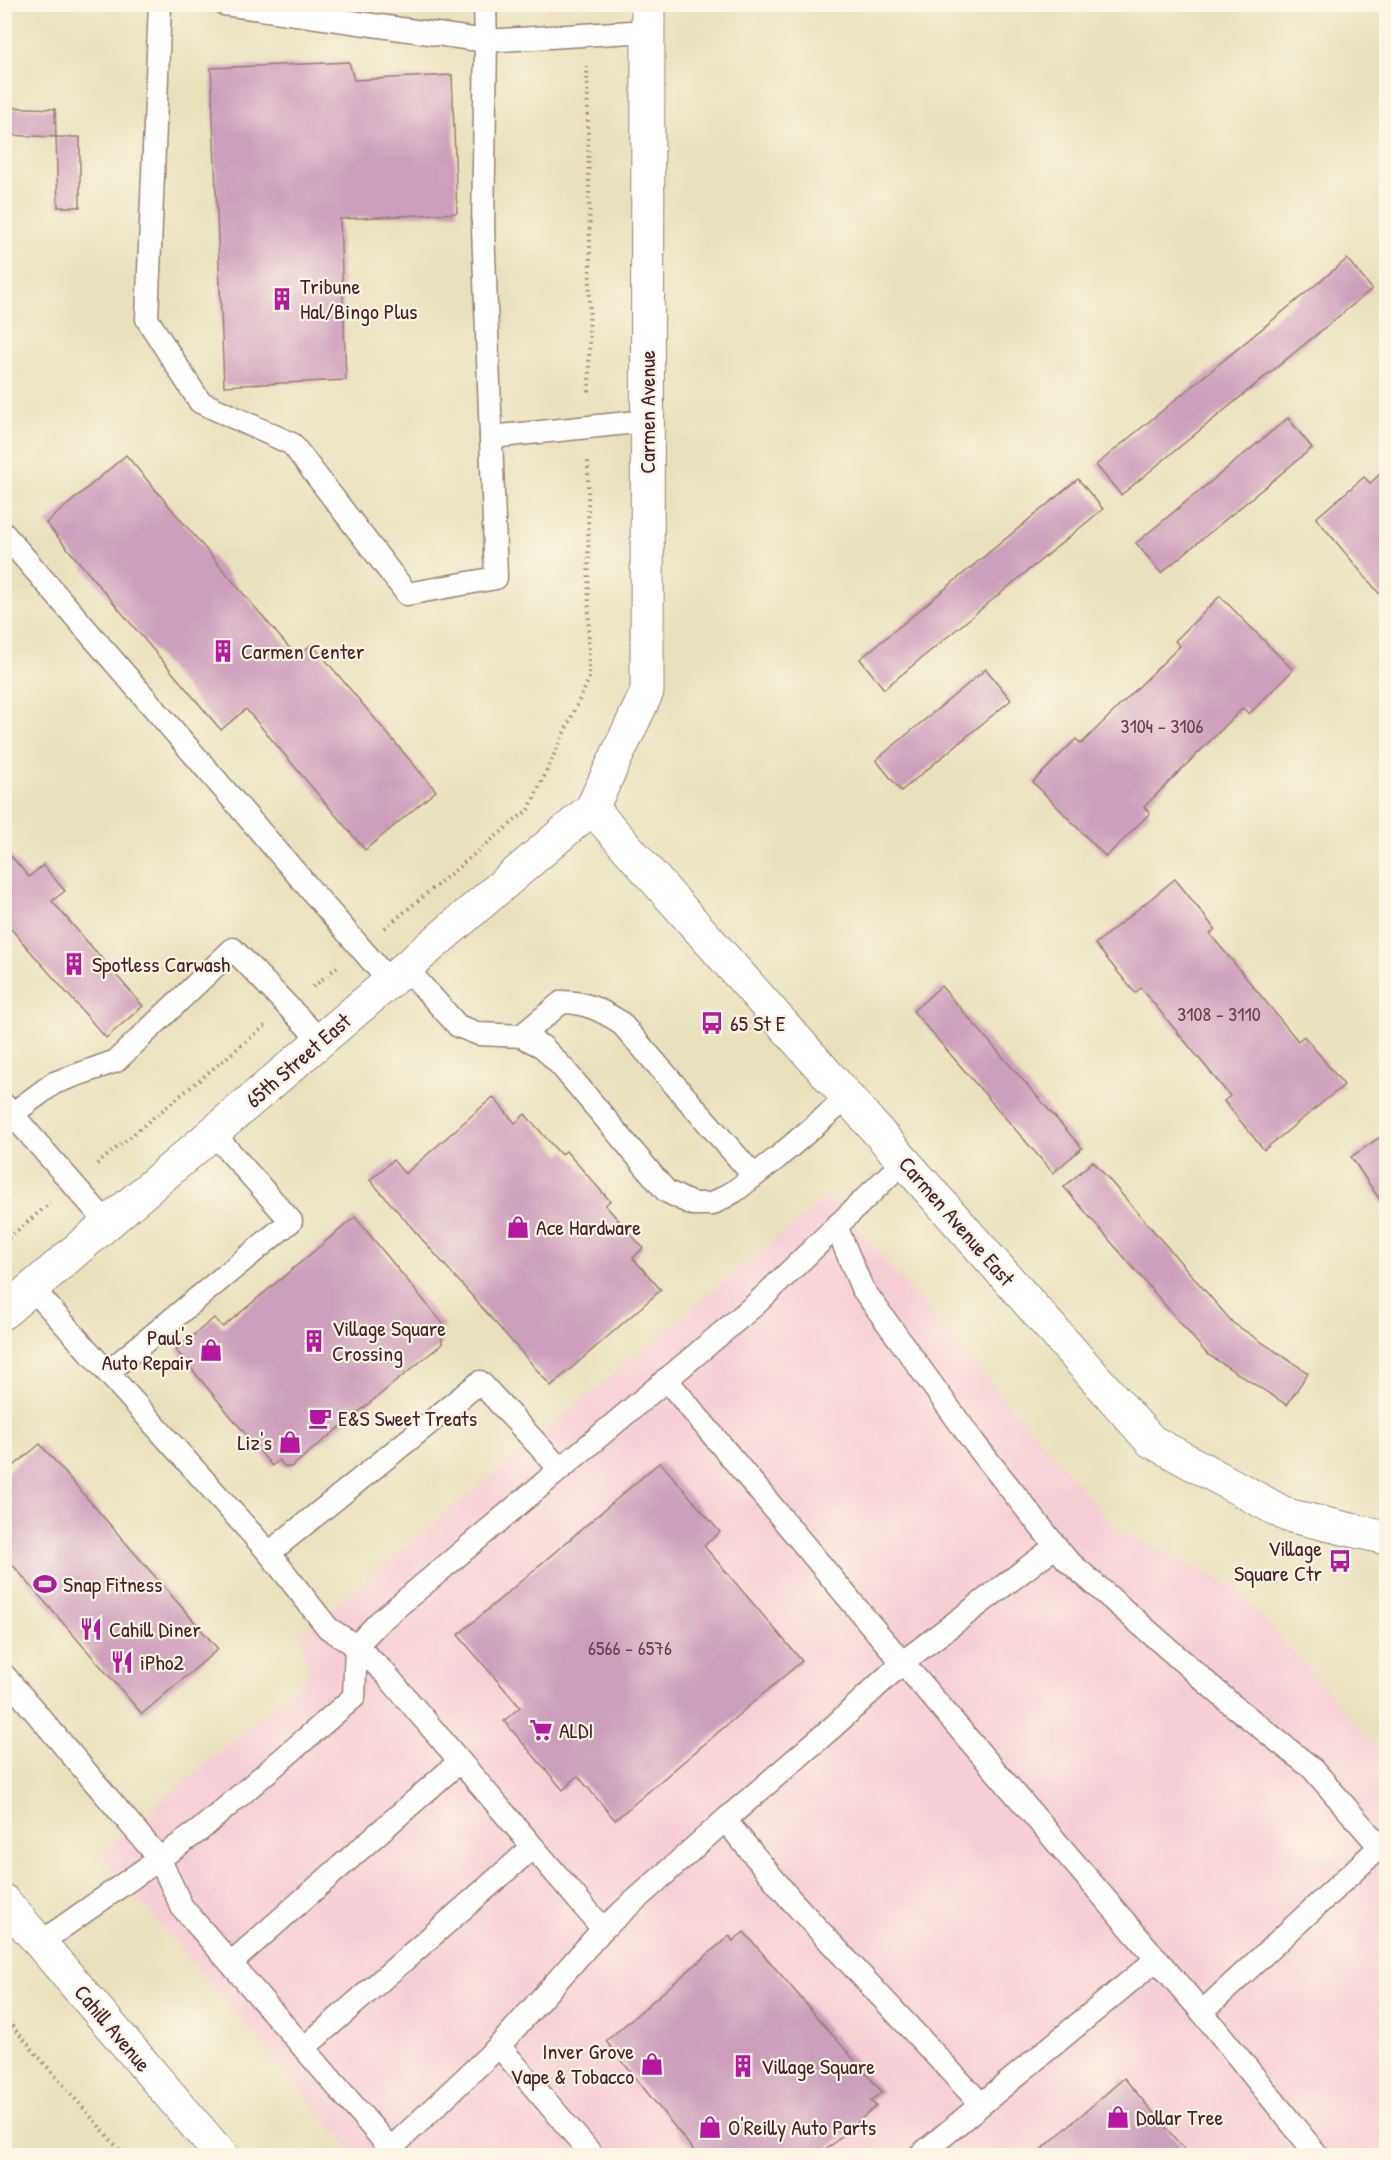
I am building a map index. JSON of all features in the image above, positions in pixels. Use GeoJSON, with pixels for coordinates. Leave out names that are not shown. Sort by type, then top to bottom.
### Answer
{"type":"FeatureCollection","features":[{"type":"Feature","properties":{"kind":"street","name":"Carmen Avenue"},"geometry":{"type":"LineString","coordinates":[[592,808],[647,692],[648,18]]}},
{"type":"Feature","properties":{"kind":"street","name":"65th Street East"},"geometry":{"type":"LineString","coordinates":[[4,1312],[592,808]]}},
{"type":"Feature","properties":{"kind":"street","name":"Carmen Avenue East"},"geometry":{"type":"LineString","coordinates":[[592,808],[1151,1441],[1287,1515],[1386,1538]]}},
{"type":"Feature","properties":{"kind":"street","name":"Cahill Avenue"},"geometry":{"type":"LineString","coordinates":[[4,1901],[222,2156]]}},
{"type":"Feature","properties":{"kind":"lane"},"geometry":{"type":"LineString","coordinates":[[160,4],[147,319],[200,402],[292,444],[407,594],[495,578],[483,228],[485,4]]}},
{"type":"Feature","properties":{"kind":"lane"},"geometry":{"type":"LineString","coordinates":[[224,4],[486,40],[587,34],[648,18]]}},
{"type":"Feature","properties":{"kind":"lane"},"geometry":{"type":"LineString","coordinates":[[491,437],[647,421]]}},
{"type":"Feature","properties":{"kind":"lane"},"geometry":{"type":"LineString","coordinates":[[4,534],[361,948],[398,975],[458,1026],[479,1034],[521,1036],[543,1047],[666,1191],[692,1204],[712,1204],[735,1191],[848,1098]]}},
{"type":"Feature","properties":{"kind":"lane"},"geometry":{"type":"LineString","coordinates":[[108,1224],[8,1109],[54,1083],[116,1061],[233,949],[321,1041]]}},
{"type":"Feature","properties":{"kind":"lane"},"geometry":{"type":"LineString","coordinates":[[521,1036],[562,1002],[578,1002],[598,1009],[620,1022],[754,1176]]}},
{"type":"Feature","properties":{"kind":"lane"},"geometry":{"type":"LineString","coordinates":[[108,1372],[291,1221],[213,1133]]}},
{"type":"Feature","properties":{"kind":"lane"},"geometry":{"type":"LineString","coordinates":[[40,1942],[200,1830],[354,1696],[356,1646],[379,1622],[756,1304],[904,1161]]}},
{"type":"Feature","properties":{"kind":"lane"},"geometry":{"type":"LineString","coordinates":[[836,1226],[862,1288],[975,1444],[1066,1559],[1230,1703],[1313,1769],[1383,1844],[1202,2012]]}},
{"type":"Feature","properties":{"kind":"lane"},"geometry":{"type":"LineString","coordinates":[[32,1288],[269,1553],[328,1628],[356,1646],[383,1671],[603,1929]]}},
{"type":"Feature","properties":{"kind":"lane"},"geometry":{"type":"LineString","coordinates":[[666,1379],[903,1662],[1202,2012],[1318,2156]]}},
{"type":"Feature","properties":{"kind":"lane"},"geometry":{"type":"LineString","coordinates":[[269,1553],[480,1382],[560,1469]]}},
{"type":"Feature","properties":{"kind":"lane"},"geometry":{"type":"LineString","coordinates":[[4,1675],[159,1858],[182,1907],[304,2048],[390,2153],[499,2046],[603,1929],[834,1726],[903,1662],[1056,1546]]}},
{"type":"Feature","properties":{"kind":"lane"},"geometry":{"type":"LineString","coordinates":[[231,1963],[459,1762]]}},
{"type":"Feature","properties":{"kind":"lane"},"geometry":{"type":"LineString","coordinates":[[725,1820],[791,1900],[980,2103]]}},
{"type":"Feature","properties":{"kind":"lane"},"geometry":{"type":"LineString","coordinates":[[304,2048],[533,1847]]}},
{"type":"Feature","properties":{"kind":"lane"},"geometry":{"type":"LineString","coordinates":[[919,2156],[980,2103],[1157,1959]]}},
{"type":"Feature","properties":{"kind":"lane"},"geometry":{"type":"LineString","coordinates":[[499,2046],[581,2151]]}},
{"type":"Feature","properties":{"kind":"path"},"geometry":{"type":"LineString","coordinates":[[4,1242],[529,809],[589,679],[587,427],[590,255],[587,34]]}},
{"type":"Feature","properties":{"kind":"path"},"geometry":{"type":"LineString","coordinates":[[4,2017],[125,2156]]}},
{"type":"Feature","properties":{"kind":"shaded area"},"geometry":{"type":"Polygon","coordinates":[[[829,1195],[1117,1530],[1234,1586],[1386,1757],[1386,2155],[356,2155],[100,1854],[310,1675],[301,1634],[829,1195]]]}},
{"type":"Feature","properties":{"kind":"building","name":"Tribune Hal/Bingo Plus"},"geometry":{"type":"Polygon","coordinates":[[[349,62],[354,80],[452,75],[457,213],[340,219],[346,380],[224,386],[211,68],[349,62]]]}},
{"type":"Feature","properties":{"kind":"building"},"geometry":{"type":"Polygon","coordinates":[[[4,107],[55,109],[56,137],[4,135],[4,107]]]}},
{"type":"Feature","properties":{"kind":"building"},"geometry":{"type":"Polygon","coordinates":[[[56,137],[80,137],[80,207],[58,207],[56,137]]]}},
{"type":"Feature","properties":{"kind":"building"},"geometry":{"type":"Polygon","coordinates":[[[1347,259],[1372,289],[1121,495],[1096,465],[1347,259]]]}},
{"type":"Feature","properties":{"kind":"building"},"geometry":{"type":"Polygon","coordinates":[[[1288,418],[1312,448],[1161,573],[1136,543],[1288,418]]]}},
{"type":"Feature","properties":{"kind":"building","name":"Carmen Center"},"geometry":{"type":"Polygon","coordinates":[[[126,455],[297,657],[312,644],[436,791],[365,850],[246,709],[221,730],[46,523],[126,455]]]}},
{"type":"Feature","properties":{"kind":"building"},"geometry":{"type":"Polygon","coordinates":[[[1386,469],[1386,593],[1382,597],[1316,518],[1364,477],[1370,483],[1386,469]]]}},
{"type":"Feature","properties":{"kind":"building"},"geometry":{"type":"Polygon","coordinates":[[[1078,479],[1103,509],[884,689],[860,659],[1078,479]]]}},
{"type":"Feature","properties":{"kind":"building"},"geometry":{"type":"Polygon","coordinates":[[[1220,596],[1293,670],[1249,714],[1243,708],[1144,807],[1150,813],[1106,857],[1033,782],[1076,739],[1081,744],[1180,646],[1175,641],[1220,596]]]}},
{"type":"Feature","properties":{"kind":"building"},"geometry":{"type":"Polygon","coordinates":[[[986,669],[1011,700],[901,791],[876,760],[986,669]]]}},
{"type":"Feature","properties":{"kind":"building","name":"Spotless Carwash"},"geometry":{"type":"Polygon","coordinates":[[[4,848],[29,877],[43,865],[65,891],[52,901],[143,1006],[106,1038],[4,921],[4,848]]]}},
{"type":"Feature","properties":{"kind":"building"},"geometry":{"type":"Polygon","coordinates":[[[1175,879],[1215,929],[1210,934],[1298,1041],[1304,1036],[1344,1085],[1264,1150],[1224,1101],[1230,1096],[1141,988],[1135,993],[1095,944],[1175,879]]]}},
{"type":"Feature","properties":{"kind":"building"},"geometry":{"type":"Polygon","coordinates":[[[941,986],[1082,1148],[1053,1173],[913,1011],[941,986]]]}},
{"type":"Feature","properties":{"kind":"building","name":"Ace Hardware"},"geometry":{"type":"Polygon","coordinates":[[[493,1097],[515,1123],[525,1114],[561,1155],[566,1151],[610,1201],[605,1205],[643,1248],[633,1258],[661,1290],[551,1386],[370,1180],[393,1160],[405,1174],[493,1097]]]}},
{"type":"Feature","properties":{"kind":"building"},"geometry":{"type":"Polygon","coordinates":[[[1386,1133],[1386,1209],[1351,1157],[1386,1133]]]}},
{"type":"Feature","properties":{"kind":"building"},"geometry":{"type":"Polygon","coordinates":[[[1093,1161],[1233,1323],[1308,1373],[1287,1405],[1207,1354],[1064,1187],[1093,1161]]]}},
{"type":"Feature","properties":{"kind":"building","name":"Village Square Crossing"},"geometry":{"type":"Polygon","coordinates":[[[355,1217],[445,1326],[438,1331],[442,1337],[442,1344],[291,1467],[284,1466],[279,1460],[272,1466],[176,1350],[214,1318],[223,1327],[355,1217]]]}},
{"type":"Feature","properties":{"kind":"building"},"geometry":{"type":"Polygon","coordinates":[[[40,1444],[218,1649],[142,1714],[4,1555],[4,1474],[40,1444]]]}},
{"type":"Feature","properties":{"kind":"building"},"geometry":{"type":"Polygon","coordinates":[[[660,1462],[720,1532],[704,1546],[802,1661],[615,1820],[578,1776],[563,1790],[504,1721],[520,1707],[458,1635],[660,1462]]]}},
{"type":"Feature","properties":{"kind":"building","name":"Village Square"},"geometry":{"type":"Polygon","coordinates":[[[744,1932],[882,2092],[871,2101],[876,2106],[819,2156],[698,2156],[606,2041],[729,1936],[733,1941],[744,1932]]]}},
{"type":"Feature","properties":{"kind":"building","name":"Dollar Tree"},"geometry":{"type":"Polygon","coordinates":[[[1124,2078],[1190,2156],[1034,2156],[1124,2078]]]}},
{"type":"Feature","properties":{"kind":"place","name":"Tribune Hal/Bingo Plus"},"geometry":{"type":"Point","coordinates":[282,299]}},
{"type":"Feature","properties":{"kind":"place","name":"Carmen Center"},"geometry":{"type":"Point","coordinates":[223,651]}},
{"type":"Feature","properties":{"kind":"place","name":"Spotless Carwash"},"geometry":{"type":"Point","coordinates":[74,964]}},
{"type":"Feature","properties":{"kind":"place","name":"65 St E"},"geometry":{"type":"Point","coordinates":[712,1023]}},
{"type":"Feature","properties":{"kind":"place","name":"Ace Hardware"},"geometry":{"type":"Point","coordinates":[518,1227]}},
{"type":"Feature","properties":{"kind":"place","name":"Village Square Crossing"},"geometry":{"type":"Point","coordinates":[314,1341]}},
{"type":"Feature","properties":{"kind":"place","name":"Paul's Auto Repair"},"geometry":{"type":"Point","coordinates":[211,1350]}},
{"type":"Feature","properties":{"kind":"place","name":"E&S Sweet Treats"},"geometry":{"type":"Point","coordinates":[320,1418]}},
{"type":"Feature","properties":{"kind":"place","name":"Liz's"},"geometry":{"type":"Point","coordinates":[290,1442]}},
{"type":"Feature","properties":{"kind":"place","name":"Village Square Ctr"},"geometry":{"type":"Point","coordinates":[1340,1561]}},
{"type":"Feature","properties":{"kind":"place","name":"Snap Fitness"},"geometry":{"type":"Point","coordinates":[45,1584]}},
{"type":"Feature","properties":{"kind":"place","name":"Cahill Diner"},"geometry":{"type":"Point","coordinates":[91,1629]}},
{"type":"Feature","properties":{"kind":"place","name":"iPho2"},"geometry":{"type":"Point","coordinates":[122,1662]}},
{"type":"Feature","properties":{"kind":"place","name":"ALDI"},"geometry":{"type":"Point","coordinates":[541,1730]}},
{"type":"Feature","properties":{"kind":"place","name":"Inver Grove Vape & Tobacco"},"geometry":{"type":"Point","coordinates":[652,2064]}},
{"type":"Feature","properties":{"kind":"place","name":"Village Square"},"geometry":{"type":"Point","coordinates":[743,2066]}},
{"type":"Feature","properties":{"kind":"place","name":"Dollar Tree"},"geometry":{"type":"Point","coordinates":[1118,2117]}},
{"type":"Feature","properties":{"kind":"place","name":"O'Reilly Auto Parts"},"geometry":{"type":"Point","coordinates":[710,2127]}}]}
